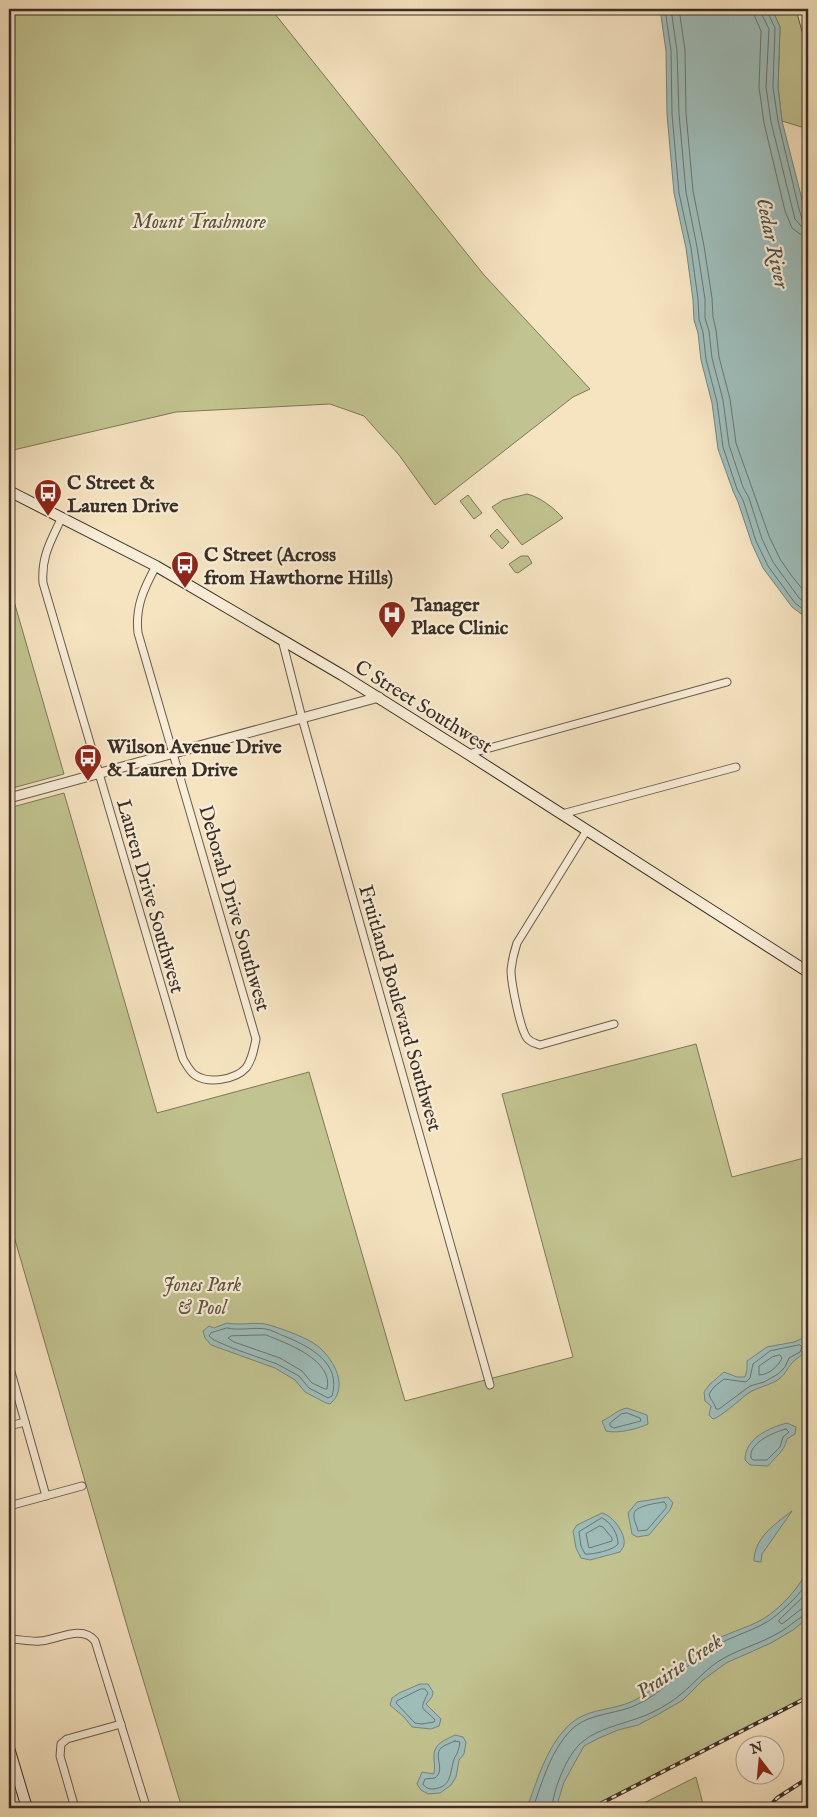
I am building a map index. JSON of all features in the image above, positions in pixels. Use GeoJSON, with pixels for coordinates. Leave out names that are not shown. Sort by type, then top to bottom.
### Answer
{"type":"FeatureCollection","features":[{"type":"Feature","properties":{"kind":"main road","name":"C Street Southwest"},"geometry":{"type":"LineString","coordinates":[[9,491],[156,566],[378,697],[808,972]]}},
{"type":"Feature","properties":{"kind":"main road"},"geometry":{"type":"LineString","coordinates":[[9,1748],[27,1808]]}},
{"type":"Feature","properties":{"kind":"street"},"geometry":{"type":"LineString","coordinates":[[801,9],[808,34]]}},
{"type":"Feature","properties":{"kind":"street","name":"Lauren Drive Southwest"},"geometry":{"type":"LineString","coordinates":[[62,518],[45,555],[43,583],[98,774],[183,1059],[195,1075],[213,1080],[228,1078]]}},
{"type":"Feature","properties":{"kind":"street","name":"Deborah Drive Southwest"},"geometry":{"type":"LineString","coordinates":[[156,566],[142,593],[138,609],[137,625],[139,640],[256,1039],[253,1055],[245,1068],[238,1074],[228,1078]]}},
{"type":"Feature","properties":{"kind":"street","name":"Fruitland Boulevard Southwest"},"geometry":{"type":"LineString","coordinates":[[282,640],[302,718],[490,1385]]}},
{"type":"Feature","properties":{"kind":"street"},"geometry":{"type":"LineString","coordinates":[[468,754],[727,682]]}},
{"type":"Feature","properties":{"kind":"street"},"geometry":{"type":"LineString","coordinates":[[9,798],[378,697]]}},
{"type":"Feature","properties":{"kind":"street"},"geometry":{"type":"LineString","coordinates":[[562,814],[736,766]]}},
{"type":"Feature","properties":{"kind":"street"},"geometry":{"type":"LineString","coordinates":[[587,830],[517,943],[511,971],[513,991],[526,1037],[532,1043],[540,1045],[614,1024]]}},
{"type":"Feature","properties":{"kind":"street"},"geometry":{"type":"LineString","coordinates":[[9,1365],[46,1496]]}},
{"type":"Feature","properties":{"kind":"street"},"geometry":{"type":"LineString","coordinates":[[9,1426],[25,1422]]}},
{"type":"Feature","properties":{"kind":"street"},"geometry":{"type":"LineString","coordinates":[[9,1506],[82,1486]]}},
{"type":"Feature","properties":{"kind":"street"},"geometry":{"type":"LineString","coordinates":[[9,1639],[38,1641],[83,1633],[91,1636],[95,1641],[142,1807]]}},
{"type":"Feature","properties":{"kind":"street"},"geometry":{"type":"LineString","coordinates":[[75,1808],[60,1756],[61,1744],[67,1739],[120,1724]]}},
{"type":"Feature","properties":{"kind":"green space","name":"Mount Trashmore"},"geometry":{"type":"Polygon","coordinates":[[[9,9],[271,9],[484,275],[590,389],[573,397],[435,505],[399,455],[364,416],[330,404],[176,412],[9,451],[9,9]]]}},
{"type":"Feature","properties":{"kind":"green space"},"geometry":{"type":"Polygon","coordinates":[[[772,9],[808,9],[808,129],[782,121],[778,87],[780,27],[772,9]]]}},
{"type":"Feature","properties":{"kind":"green space"},"geometry":{"type":"Polygon","coordinates":[[[527,494],[546,503],[563,518],[522,545],[492,507],[503,500],[527,494]]]}},
{"type":"Feature","properties":{"kind":"green space"},"geometry":{"type":"Polygon","coordinates":[[[468,495],[482,513],[474,519],[460,501],[468,495]]]}},
{"type":"Feature","properties":{"kind":"green space"},"geometry":{"type":"Polygon","coordinates":[[[497,529],[509,542],[502,549],[490,536],[497,529]]]}},
{"type":"Feature","properties":{"kind":"green space"},"geometry":{"type":"Polygon","coordinates":[[[521,556],[528,556],[532,563],[518,573],[509,564],[521,556]]]}},
{"type":"Feature","properties":{"kind":"green space"},"geometry":{"type":"Polygon","coordinates":[[[9,584],[64,774],[9,789],[9,584]]]}},
{"type":"Feature","properties":{"kind":"green space","name":"Jones Park & Pool"},"geometry":{"type":"Polygon","coordinates":[[[64,793],[157,1113],[309,1072],[405,1401],[573,1357],[502,1094],[696,1044],[732,1177],[808,1157],[808,1697],[592,1808],[182,1808],[129,1633],[9,1219],[9,808],[64,793]]]}},
{"type":"Feature","properties":{"kind":"green space"},"geometry":{"type":"Polygon","coordinates":[[[696,1777],[704,1808],[634,1808],[696,1777]]]}},
{"type":"Feature","properties":{"kind":"water","name":"Cedar River"},"geometry":{"type":"Polygon","coordinates":[[[660,9],[772,9],[780,27],[778,87],[782,121],[808,223],[808,619],[792,607],[763,568],[752,544],[718,449],[712,403],[701,360],[698,333],[694,320],[686,248],[674,193],[667,114],[666,51],[660,9]]]}},
{"type":"Feature","properties":{"kind":"water"},"geometry":{"type":"Polygon","coordinates":[[[227,1323],[264,1324],[309,1340],[325,1353],[335,1367],[339,1383],[336,1398],[330,1404],[326,1403],[305,1392],[295,1380],[275,1368],[211,1345],[205,1338],[203,1331],[209,1326],[214,1328],[227,1323]]]}},
{"type":"Feature","properties":{"kind":"water"},"geometry":{"type":"Polygon","coordinates":[[[808,1336],[806,1352],[792,1363],[779,1379],[747,1394],[716,1418],[713,1419],[709,1415],[711,1406],[705,1401],[704,1392],[724,1372],[737,1377],[745,1377],[747,1361],[767,1347],[794,1342],[808,1336]]]}},
{"type":"Feature","properties":{"kind":"water"},"geometry":{"type":"Polygon","coordinates":[[[627,1408],[647,1415],[648,1424],[616,1432],[606,1431],[602,1421],[627,1408]]]}},
{"type":"Feature","properties":{"kind":"water"},"geometry":{"type":"Polygon","coordinates":[[[787,1423],[796,1427],[795,1434],[787,1439],[782,1451],[768,1466],[750,1465],[745,1460],[749,1446],[759,1435],[787,1423]]]}},
{"type":"Feature","properties":{"kind":"water"},"geometry":{"type":"Polygon","coordinates":[[[668,1497],[673,1503],[670,1510],[649,1535],[637,1537],[632,1534],[628,1513],[637,1502],[668,1497]]]}},
{"type":"Feature","properties":{"kind":"water"},"geometry":{"type":"Polygon","coordinates":[[[792,1511],[762,1554],[761,1562],[754,1561],[755,1553],[762,1538],[773,1526],[792,1511]]]}},
{"type":"Feature","properties":{"kind":"water"},"geometry":{"type":"Polygon","coordinates":[[[602,1513],[610,1517],[618,1525],[623,1535],[624,1546],[620,1552],[590,1560],[581,1558],[576,1548],[573,1531],[577,1525],[602,1513]]]}},
{"type":"Feature","properties":{"kind":"water"},"geometry":{"type":"Polygon","coordinates":[[[808,1569],[808,1618],[793,1630],[771,1643],[726,1663],[703,1680],[683,1700],[657,1715],[638,1725],[618,1730],[584,1746],[564,1782],[556,1808],[527,1808],[548,1755],[567,1727],[582,1716],[633,1701],[653,1689],[708,1644],[763,1619],[776,1610],[789,1597],[808,1569]]]}},
{"type":"Feature","properties":{"kind":"water"},"geometry":{"type":"Polygon","coordinates":[[[420,1684],[428,1684],[433,1692],[432,1697],[426,1704],[441,1719],[439,1726],[431,1729],[412,1727],[390,1705],[392,1698],[399,1693],[420,1684]]]}},
{"type":"Feature","properties":{"kind":"water"},"geometry":{"type":"Polygon","coordinates":[[[455,1735],[463,1737],[466,1742],[464,1754],[459,1760],[456,1777],[451,1785],[440,1793],[428,1794],[421,1790],[417,1784],[422,1772],[434,1774],[435,1749],[440,1743],[455,1735]]]}},
{"type":"Feature","properties":{"kind":"railway"},"geometry":{"type":"LineString","coordinates":[[592,1808],[808,1697]]}},
{"type":"Feature","properties":{"kind":"railway"},"geometry":{"type":"LineString","coordinates":[[768,1808],[777,1798],[808,1778]]}},
{"type":"Feature","properties":{"kind":"place","name":"C Street & Lauren Drive"},"geometry":{"type":"Point","coordinates":[48,517]}},
{"type":"Feature","properties":{"kind":"place","name":"C Street (Across from Hawthorne Hills)"},"geometry":{"type":"Point","coordinates":[185,589]}},
{"type":"Feature","properties":{"kind":"place","name":"Tanager Place Clinic"},"geometry":{"type":"Point","coordinates":[392,639]}},
{"type":"Feature","properties":{"kind":"place","name":"Wilson Avenue Drive & Lauren Drive"},"geometry":{"type":"Point","coordinates":[88,782]}},
{"type":"Feature","properties":{"kind":"water label","name":"Prairie Creek"},"geometry":{"type":"Point","coordinates":[679,1666]}}]}
